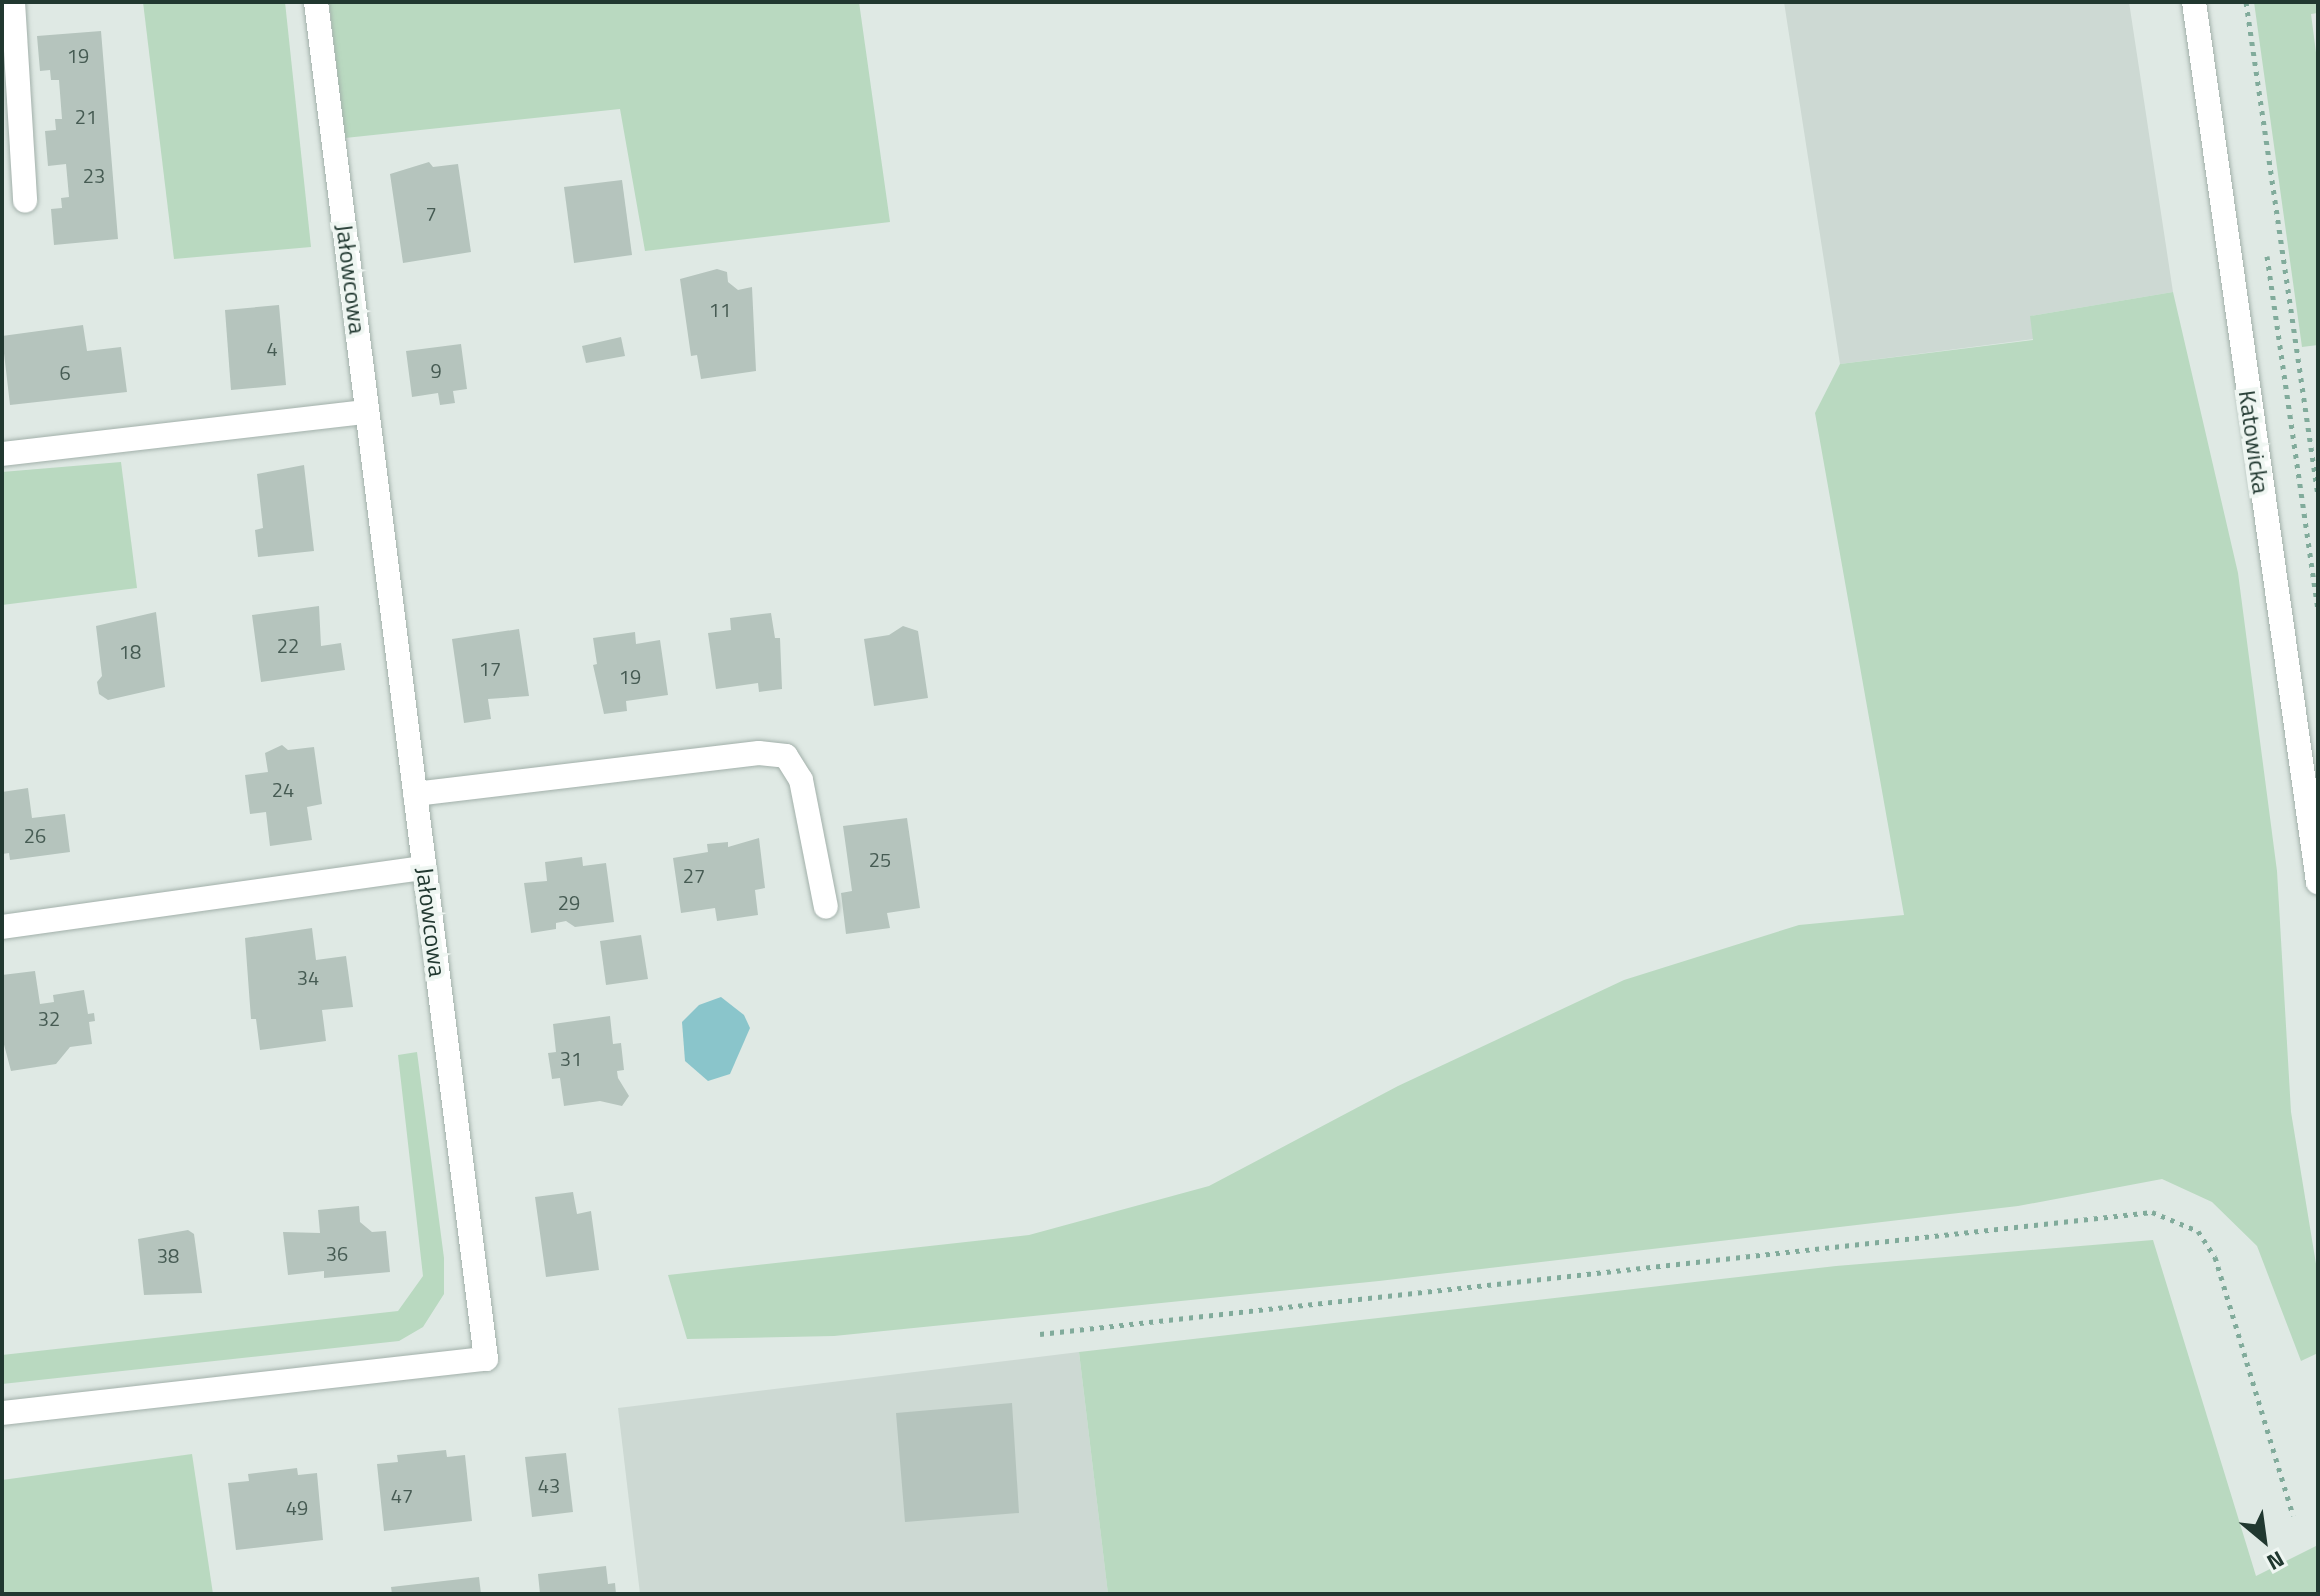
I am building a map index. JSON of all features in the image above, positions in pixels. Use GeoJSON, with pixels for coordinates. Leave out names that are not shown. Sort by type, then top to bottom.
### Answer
{"type":"FeatureCollection","features":[{"type":"Feature","properties":{"kind":"street"},"geometry":{"type":"LineString","coordinates":[[13,2],[25,201]]}},
{"type":"Feature","properties":{"kind":"street","name":"Jałowcowa"},"geometry":{"type":"LineString","coordinates":[[2,1413],[486,1359],[316,2]]}},
{"type":"Feature","properties":{"kind":"street","name":"Katowicka"},"geometry":{"type":"LineString","coordinates":[[2194,2],[2318,882]]}},
{"type":"Feature","properties":{"kind":"street"},"geometry":{"type":"LineString","coordinates":[[2,454],[367,412]]}},
{"type":"Feature","properties":{"kind":"street"},"geometry":{"type":"LineString","coordinates":[[415,794],[759,753],[786,756],[801,780],[826,907]]}},
{"type":"Feature","properties":{"kind":"street"},"geometry":{"type":"LineString","coordinates":[[2,927],[424,868]]}},
{"type":"Feature","properties":{"kind":"path"},"geometry":{"type":"LineString","coordinates":[[2246,2],[2318,496]]}},
{"type":"Feature","properties":{"kind":"path"},"geometry":{"type":"LineString","coordinates":[[1040,1334],[2152,1212],[2198,1231],[2215,1257],[2293,1515]]}},
{"type":"Feature","properties":{"kind":"shaded area"},"geometry":{"type":"Polygon","coordinates":[[[1784,2],[2129,2],[2173,292],[2031,316],[2034,339],[1840,364],[1784,2]]]}},
{"type":"Feature","properties":{"kind":"shaded area"},"geometry":{"type":"Polygon","coordinates":[[[1079,1352],[1108,1594],[640,1594],[618,1408],[1079,1352]]]}},
{"type":"Feature","properties":{"kind":"green space"},"geometry":{"type":"Polygon","coordinates":[[[143,2],[285,2],[311,247],[174,259],[143,2]]]}},
{"type":"Feature","properties":{"kind":"green space"},"geometry":{"type":"Polygon","coordinates":[[[329,2],[859,2],[890,222],[645,251],[620,109],[345,138],[329,2]]]}},
{"type":"Feature","properties":{"kind":"green space"},"geometry":{"type":"Polygon","coordinates":[[[2254,2],[2318,2],[2318,13],[2311,14],[2318,68],[2318,345],[2302,347],[2254,2]]]}},
{"type":"Feature","properties":{"kind":"green space"},"geometry":{"type":"Polygon","coordinates":[[[2173,292],[2238,573],[2277,871],[2291,1112],[2318,1276],[2318,1353],[2301,1361],[2257,1246],[2212,1202],[2162,1179],[2018,1206],[1379,1281],[834,1336],[687,1339],[668,1275],[1029,1235],[1209,1186],[1398,1086],[1624,980],[1799,925],[1904,915],[1815,413],[1840,364],[2033,340],[2030,316],[2173,292]]]}},
{"type":"Feature","properties":{"kind":"green space"},"geometry":{"type":"Polygon","coordinates":[[[121,462],[137,588],[2,605],[2,472],[121,462]]]}},
{"type":"Feature","properties":{"kind":"green space"},"geometry":{"type":"Polygon","coordinates":[[[417,1052],[444,1258],[444,1294],[423,1327],[399,1341],[2,1384],[2,1355],[398,1311],[423,1276],[398,1055],[417,1052]]]}},
{"type":"Feature","properties":{"kind":"green space"},"geometry":{"type":"Polygon","coordinates":[[[2153,1240],[2256,1576],[2318,1545],[2318,1594],[1108,1594],[1079,1352],[1836,1266],[2153,1240]]]}},
{"type":"Feature","properties":{"kind":"green space"},"geometry":{"type":"Polygon","coordinates":[[[192,1454],[213,1594],[2,1594],[2,1480],[192,1454]]]}},
{"type":"Feature","properties":{"kind":"water"},"geometry":{"type":"Polygon","coordinates":[[[721,997],[744,1015],[750,1028],[730,1074],[708,1081],[685,1061],[682,1022],[699,1005],[721,997]]]}},
{"type":"Feature","properties":{"kind":"building"},"geometry":{"type":"Polygon","coordinates":[[[101,31],[118,239],[54,245],[51,209],[62,208],[61,198],[69,197],[66,164],[48,166],[45,131],[56,130],[55,119],[62,119],[59,80],[51,80],[50,70],[40,71],[37,36],[101,31]]]}},
{"type":"Feature","properties":{"kind":"building"},"geometry":{"type":"Polygon","coordinates":[[[429,162],[433,167],[458,164],[471,252],[403,263],[390,174],[429,162]]]}},
{"type":"Feature","properties":{"kind":"building"},"geometry":{"type":"Polygon","coordinates":[[[622,180],[632,255],[574,263],[564,187],[622,180]]]}},
{"type":"Feature","properties":{"kind":"building"},"geometry":{"type":"Polygon","coordinates":[[[717,269],[727,272],[728,282],[738,290],[752,287],[756,371],[701,379],[697,355],[691,356],[680,279],[717,269]]]}},
{"type":"Feature","properties":{"kind":"building"},"geometry":{"type":"Polygon","coordinates":[[[279,305],[286,385],[231,390],[225,310],[279,305]]]}},
{"type":"Feature","properties":{"kind":"building"},"geometry":{"type":"Polygon","coordinates":[[[83,325],[87,351],[121,347],[127,392],[10,405],[2,336],[83,325]]]}},
{"type":"Feature","properties":{"kind":"building"},"geometry":{"type":"Polygon","coordinates":[[[621,337],[625,356],[586,363],[582,346],[621,337]]]}},
{"type":"Feature","properties":{"kind":"building"},"geometry":{"type":"Polygon","coordinates":[[[461,344],[467,389],[453,391],[455,403],[440,405],[438,393],[412,397],[406,351],[461,344]]]}},
{"type":"Feature","properties":{"kind":"building"},"geometry":{"type":"Polygon","coordinates":[[[304,465],[314,551],[258,557],[255,530],[263,528],[257,474],[304,465]]]}},
{"type":"Feature","properties":{"kind":"building"},"geometry":{"type":"Polygon","coordinates":[[[319,606],[321,646],[341,643],[345,670],[261,682],[252,615],[319,606]]]}},
{"type":"Feature","properties":{"kind":"building"},"geometry":{"type":"Polygon","coordinates":[[[156,612],[165,687],[108,700],[99,694],[97,682],[102,676],[96,626],[156,612]]]}},
{"type":"Feature","properties":{"kind":"building"},"geometry":{"type":"Polygon","coordinates":[[[771,613],[775,638],[780,638],[782,689],[759,692],[758,683],[716,689],[708,633],[731,630],[730,618],[771,613]]]}},
{"type":"Feature","properties":{"kind":"building"},"geometry":{"type":"Polygon","coordinates":[[[903,626],[918,631],[928,698],[874,706],[864,639],[889,635],[903,626]]]}},
{"type":"Feature","properties":{"kind":"building"},"geometry":{"type":"Polygon","coordinates":[[[519,629],[529,696],[488,699],[491,719],[464,723],[452,639],[519,629]]]}},
{"type":"Feature","properties":{"kind":"building"},"geometry":{"type":"Polygon","coordinates":[[[635,632],[636,644],[660,640],[668,695],[626,701],[627,711],[604,714],[593,665],[597,664],[593,638],[635,632]]]}},
{"type":"Feature","properties":{"kind":"building"},"geometry":{"type":"Polygon","coordinates":[[[282,745],[288,750],[314,747],[322,804],[307,807],[312,840],[270,846],[266,812],[250,814],[245,775],[268,772],[265,753],[282,745]]]}},
{"type":"Feature","properties":{"kind":"building"},"geometry":{"type":"Polygon","coordinates":[[[28,788],[32,818],[65,814],[70,852],[10,860],[9,853],[2,854],[2,792],[28,788]]]}},
{"type":"Feature","properties":{"kind":"building"},"geometry":{"type":"Polygon","coordinates":[[[907,818],[920,908],[887,913],[890,928],[846,934],[841,893],[852,891],[843,826],[907,818]]]}},
{"type":"Feature","properties":{"kind":"building"},"geometry":{"type":"Polygon","coordinates":[[[759,838],[765,888],[755,890],[758,915],[717,921],[715,908],[681,913],[673,858],[708,852],[707,844],[728,842],[728,847],[759,838]]]}},
{"type":"Feature","properties":{"kind":"building"},"geometry":{"type":"Polygon","coordinates":[[[582,857],[583,866],[606,863],[614,922],[575,927],[566,921],[556,923],[556,929],[531,933],[524,883],[547,881],[545,862],[582,857]]]}},
{"type":"Feature","properties":{"kind":"building"},"geometry":{"type":"Polygon","coordinates":[[[312,928],[316,960],[346,956],[353,1007],[322,1010],[326,1041],[260,1050],[256,1019],[251,1019],[245,938],[312,928]]]}},
{"type":"Feature","properties":{"kind":"building"},"geometry":{"type":"Polygon","coordinates":[[[641,935],[648,979],[606,985],[600,941],[641,935]]]}},
{"type":"Feature","properties":{"kind":"building"},"geometry":{"type":"Polygon","coordinates":[[[35,971],[40,1004],[54,1002],[53,995],[84,990],[88,1014],[94,1013],[95,1021],[89,1022],[92,1044],[70,1047],[56,1064],[11,1071],[2,1037],[2,975],[35,971]]]}},
{"type":"Feature","properties":{"kind":"building"},"geometry":{"type":"Polygon","coordinates":[[[610,1016],[613,1044],[621,1043],[624,1070],[617,1071],[618,1078],[629,1096],[622,1106],[600,1101],[564,1106],[560,1078],[552,1079],[548,1053],[556,1052],[553,1024],[610,1016]]]}},
{"type":"Feature","properties":{"kind":"building"},"geometry":{"type":"Polygon","coordinates":[[[573,1192],[577,1214],[591,1211],[599,1270],[546,1277],[535,1197],[573,1192]]]}},
{"type":"Feature","properties":{"kind":"building"},"geometry":{"type":"Polygon","coordinates":[[[359,1206],[360,1222],[372,1232],[386,1231],[390,1272],[324,1278],[324,1271],[288,1275],[283,1232],[320,1233],[318,1210],[359,1206]]]}},
{"type":"Feature","properties":{"kind":"building"},"geometry":{"type":"Polygon","coordinates":[[[188,1230],[194,1234],[202,1293],[144,1295],[138,1239],[188,1230]]]}},
{"type":"Feature","properties":{"kind":"building"},"geometry":{"type":"Polygon","coordinates":[[[1012,1403],[1019,1513],[905,1522],[896,1413],[1012,1403]]]}},
{"type":"Feature","properties":{"kind":"building"},"geometry":{"type":"Polygon","coordinates":[[[446,1450],[447,1457],[465,1455],[472,1521],[384,1531],[377,1464],[398,1462],[397,1455],[446,1450]]]}},
{"type":"Feature","properties":{"kind":"building"},"geometry":{"type":"Polygon","coordinates":[[[566,1453],[573,1512],[532,1517],[525,1457],[566,1453]]]}},
{"type":"Feature","properties":{"kind":"building"},"geometry":{"type":"Polygon","coordinates":[[[297,1468],[298,1475],[317,1473],[323,1540],[236,1550],[228,1483],[249,1481],[248,1474],[297,1468]]]}},
{"type":"Feature","properties":{"kind":"building"},"geometry":{"type":"Polygon","coordinates":[[[606,1566],[608,1584],[615,1583],[616,1594],[540,1594],[538,1574],[606,1566]]]}},
{"type":"Feature","properties":{"kind":"building"},"geometry":{"type":"Polygon","coordinates":[[[479,1577],[481,1594],[392,1594],[391,1587],[479,1577]]]}}]}
